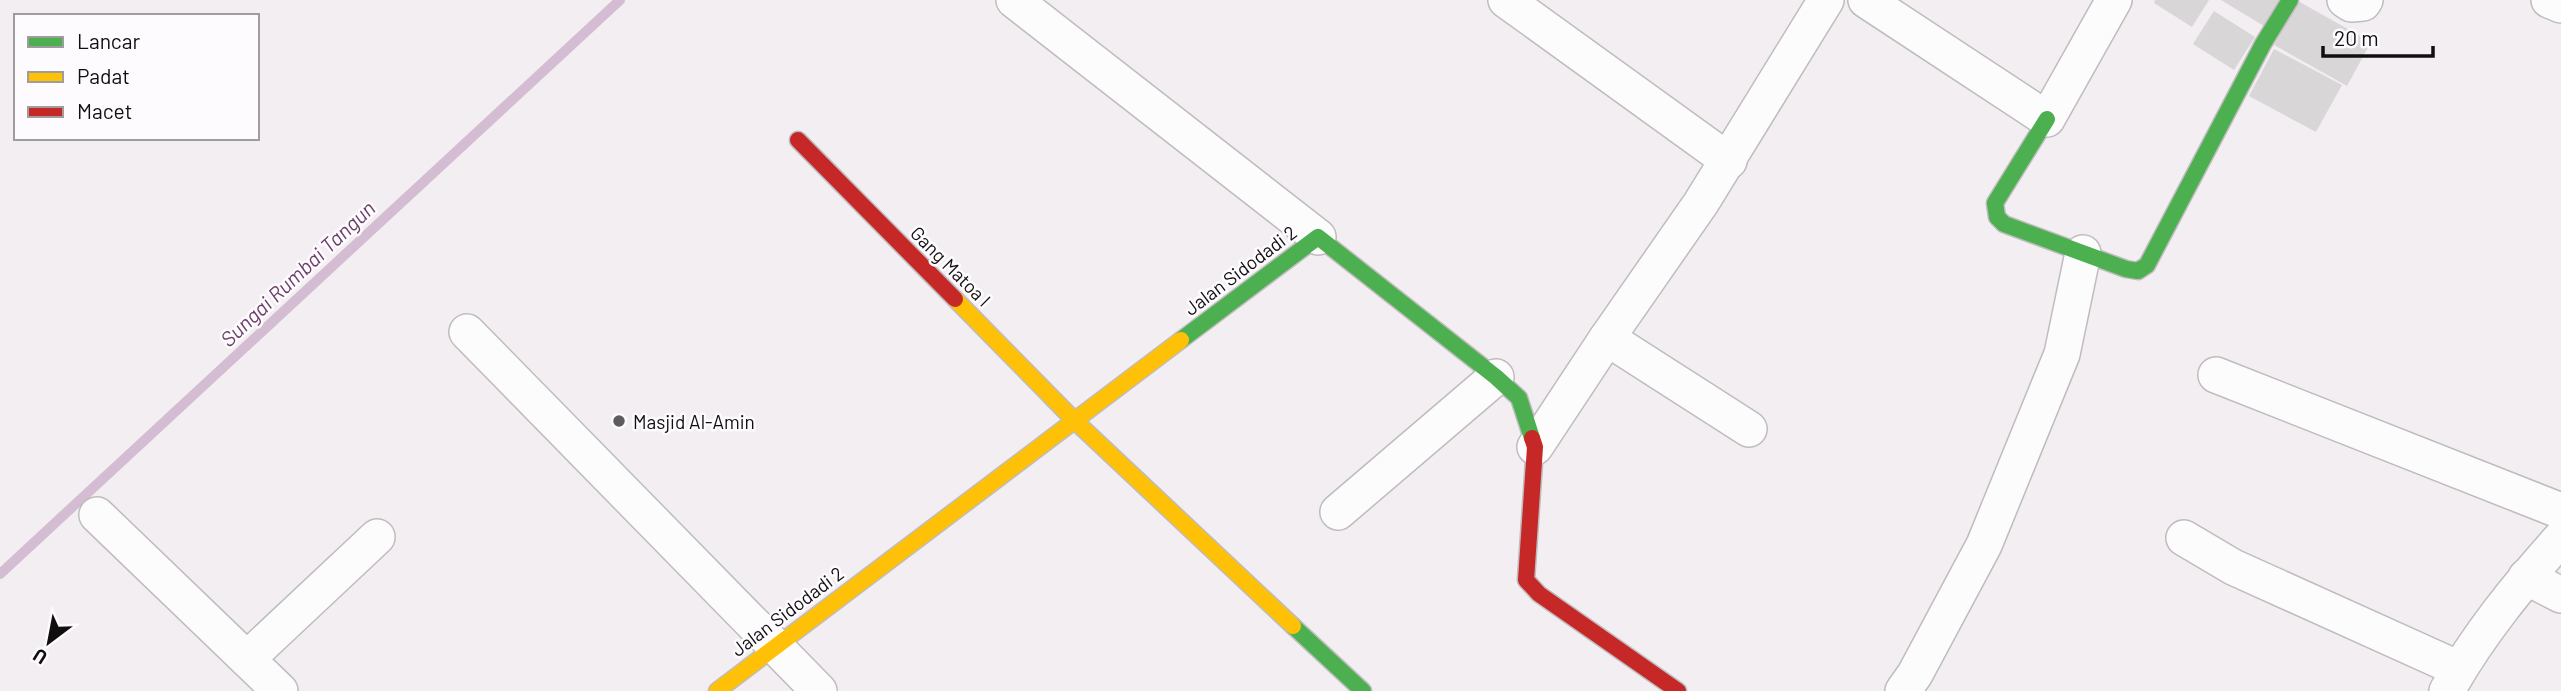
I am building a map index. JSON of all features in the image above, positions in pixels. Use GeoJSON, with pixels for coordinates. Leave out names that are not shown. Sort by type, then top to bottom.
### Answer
{"type":"FeatureCollection","features":[{"type":"Feature","properties":{"kind":"street"},"geometry":{"type":"LineString","coordinates":[[1014,0],[1318,237]]}},
{"type":"Feature","properties":{"kind":"street"},"geometry":{"type":"LineString","coordinates":[[1506,0],[1729,161]]}},
{"type":"Feature","properties":{"kind":"street"},"geometry":{"type":"LineString","coordinates":[[1535,447],[1729,161],[1826,0]]}},
{"type":"Feature","properties":{"kind":"street"},"geometry":{"type":"LineString","coordinates":[[1866,0],[2047,120]]}},
{"type":"Feature","properties":{"kind":"street"},"geometry":{"type":"LineString","coordinates":[[2114,0],[2047,120],[1994,203],[1997,217],[2004,225],[2138,271],[2147,265],[2263,44],[2290,0]]}},
{"type":"Feature","properties":{"kind":"street"},"geometry":{"type":"LineString","coordinates":[[2345,0],[2351,4],[2363,3],[2365,0]]}},
{"type":"Feature","properties":{"kind":"street"},"geometry":{"type":"LineString","coordinates":[[2549,0],[2561,5]]}},
{"type":"Feature","properties":{"kind":"street","name":"Gang Matoa I"},"geometry":{"type":"LineString","coordinates":[[798,140],[1075,421],[1363,691]]}},
{"type":"Feature","properties":{"kind":"street","name":"Jalan Sidodadi 2"},"geometry":{"type":"LineString","coordinates":[[717,691],[1318,237],[1519,398],[1535,447],[1526,580],[1539,594],[1678,691]]}},
{"type":"Feature","properties":{"kind":"street"},"geometry":{"type":"LineString","coordinates":[[1903,691],[1978,557],[1994,520],[2062,354],[2083,253]]}},
{"type":"Feature","properties":{"kind":"street"},"geometry":{"type":"LineString","coordinates":[[467,332],[819,691]]}},
{"type":"Feature","properties":{"kind":"street"},"geometry":{"type":"LineString","coordinates":[[1607,338],[1748,429]]}},
{"type":"Feature","properties":{"kind":"street"},"geometry":{"type":"LineString","coordinates":[[2216,375],[2561,511]]}},
{"type":"Feature","properties":{"kind":"street"},"geometry":{"type":"LineString","coordinates":[[1338,512],[1496,377]]}},
{"type":"Feature","properties":{"kind":"street"},"geometry":{"type":"LineString","coordinates":[[97,515],[280,691]]}},
{"type":"Feature","properties":{"kind":"street"},"geometry":{"type":"LineString","coordinates":[[247,659],[377,537]]}},
{"type":"Feature","properties":{"kind":"street"},"geometry":{"type":"LineString","coordinates":[[2184,538],[2233,567],[2453,680],[2526,577],[2561,538]]}},
{"type":"Feature","properties":{"kind":"street"},"geometry":{"type":"LineString","coordinates":[[2526,577],[2561,595]]}},
{"type":"Feature","properties":{"kind":"building"},"geometry":{"type":"Polygon","coordinates":[[[2155,0],[2209,0],[2192,27],[2154,3],[2155,0]]]}},
{"type":"Feature","properties":{"kind":"building"},"geometry":{"type":"Polygon","coordinates":[[[2221,0],[2280,0],[2264,26],[2221,0]]]}},
{"type":"Feature","properties":{"kind":"building"},"geometry":{"type":"Polygon","coordinates":[[[2298,1],[2371,42],[2347,86],[2274,45],[2298,1]]]}},
{"type":"Feature","properties":{"kind":"building"},"geometry":{"type":"Polygon","coordinates":[[[2214,11],[2255,37],[2234,70],[2193,44],[2214,11]]]}},
{"type":"Feature","properties":{"kind":"building"},"geometry":{"type":"Polygon","coordinates":[[[2274,49],[2342,85],[2316,132],[2249,96],[2274,49]]]}},
{"type":"Feature","properties":{"kind":"waterway","name":"Sungai Rumbai Tangun"},"geometry":{"type":"LineString","coordinates":[[0,574],[620,0]]}},
{"type":"Feature","properties":{"kind":"traffic: fast"},"geometry":{"type":"LineString","coordinates":[[2047,119],[1995,203],[1997,217],[2004,224],[2138,271],[2147,265],[2263,44],[2290,0]]}},
{"type":"Feature","properties":{"kind":"traffic: fast"},"geometry":{"type":"LineString","coordinates":[[1181,340],[1318,237],[1519,398],[1532,438]]}},
{"type":"Feature","properties":{"kind":"traffic: fast"},"geometry":{"type":"LineString","coordinates":[[1293,626],[1363,691]]}},
{"type":"Feature","properties":{"kind":"traffic: slow"},"geometry":{"type":"LineString","coordinates":[[955,299],[1075,421],[1293,626]]}},
{"type":"Feature","properties":{"kind":"traffic: slow"},"geometry":{"type":"LineString","coordinates":[[717,691],[1181,340]]}},
{"type":"Feature","properties":{"kind":"traffic: jam"},"geometry":{"type":"LineString","coordinates":[[798,140],[955,299]]}},
{"type":"Feature","properties":{"kind":"traffic: jam"},"geometry":{"type":"LineString","coordinates":[[1532,438],[1535,447],[1526,580],[1539,594],[1678,691]]}},
{"type":"Feature","properties":{"kind":"place","name":"Masjid Al-Amin"},"geometry":{"type":"Point","coordinates":[619,421]}}]}
